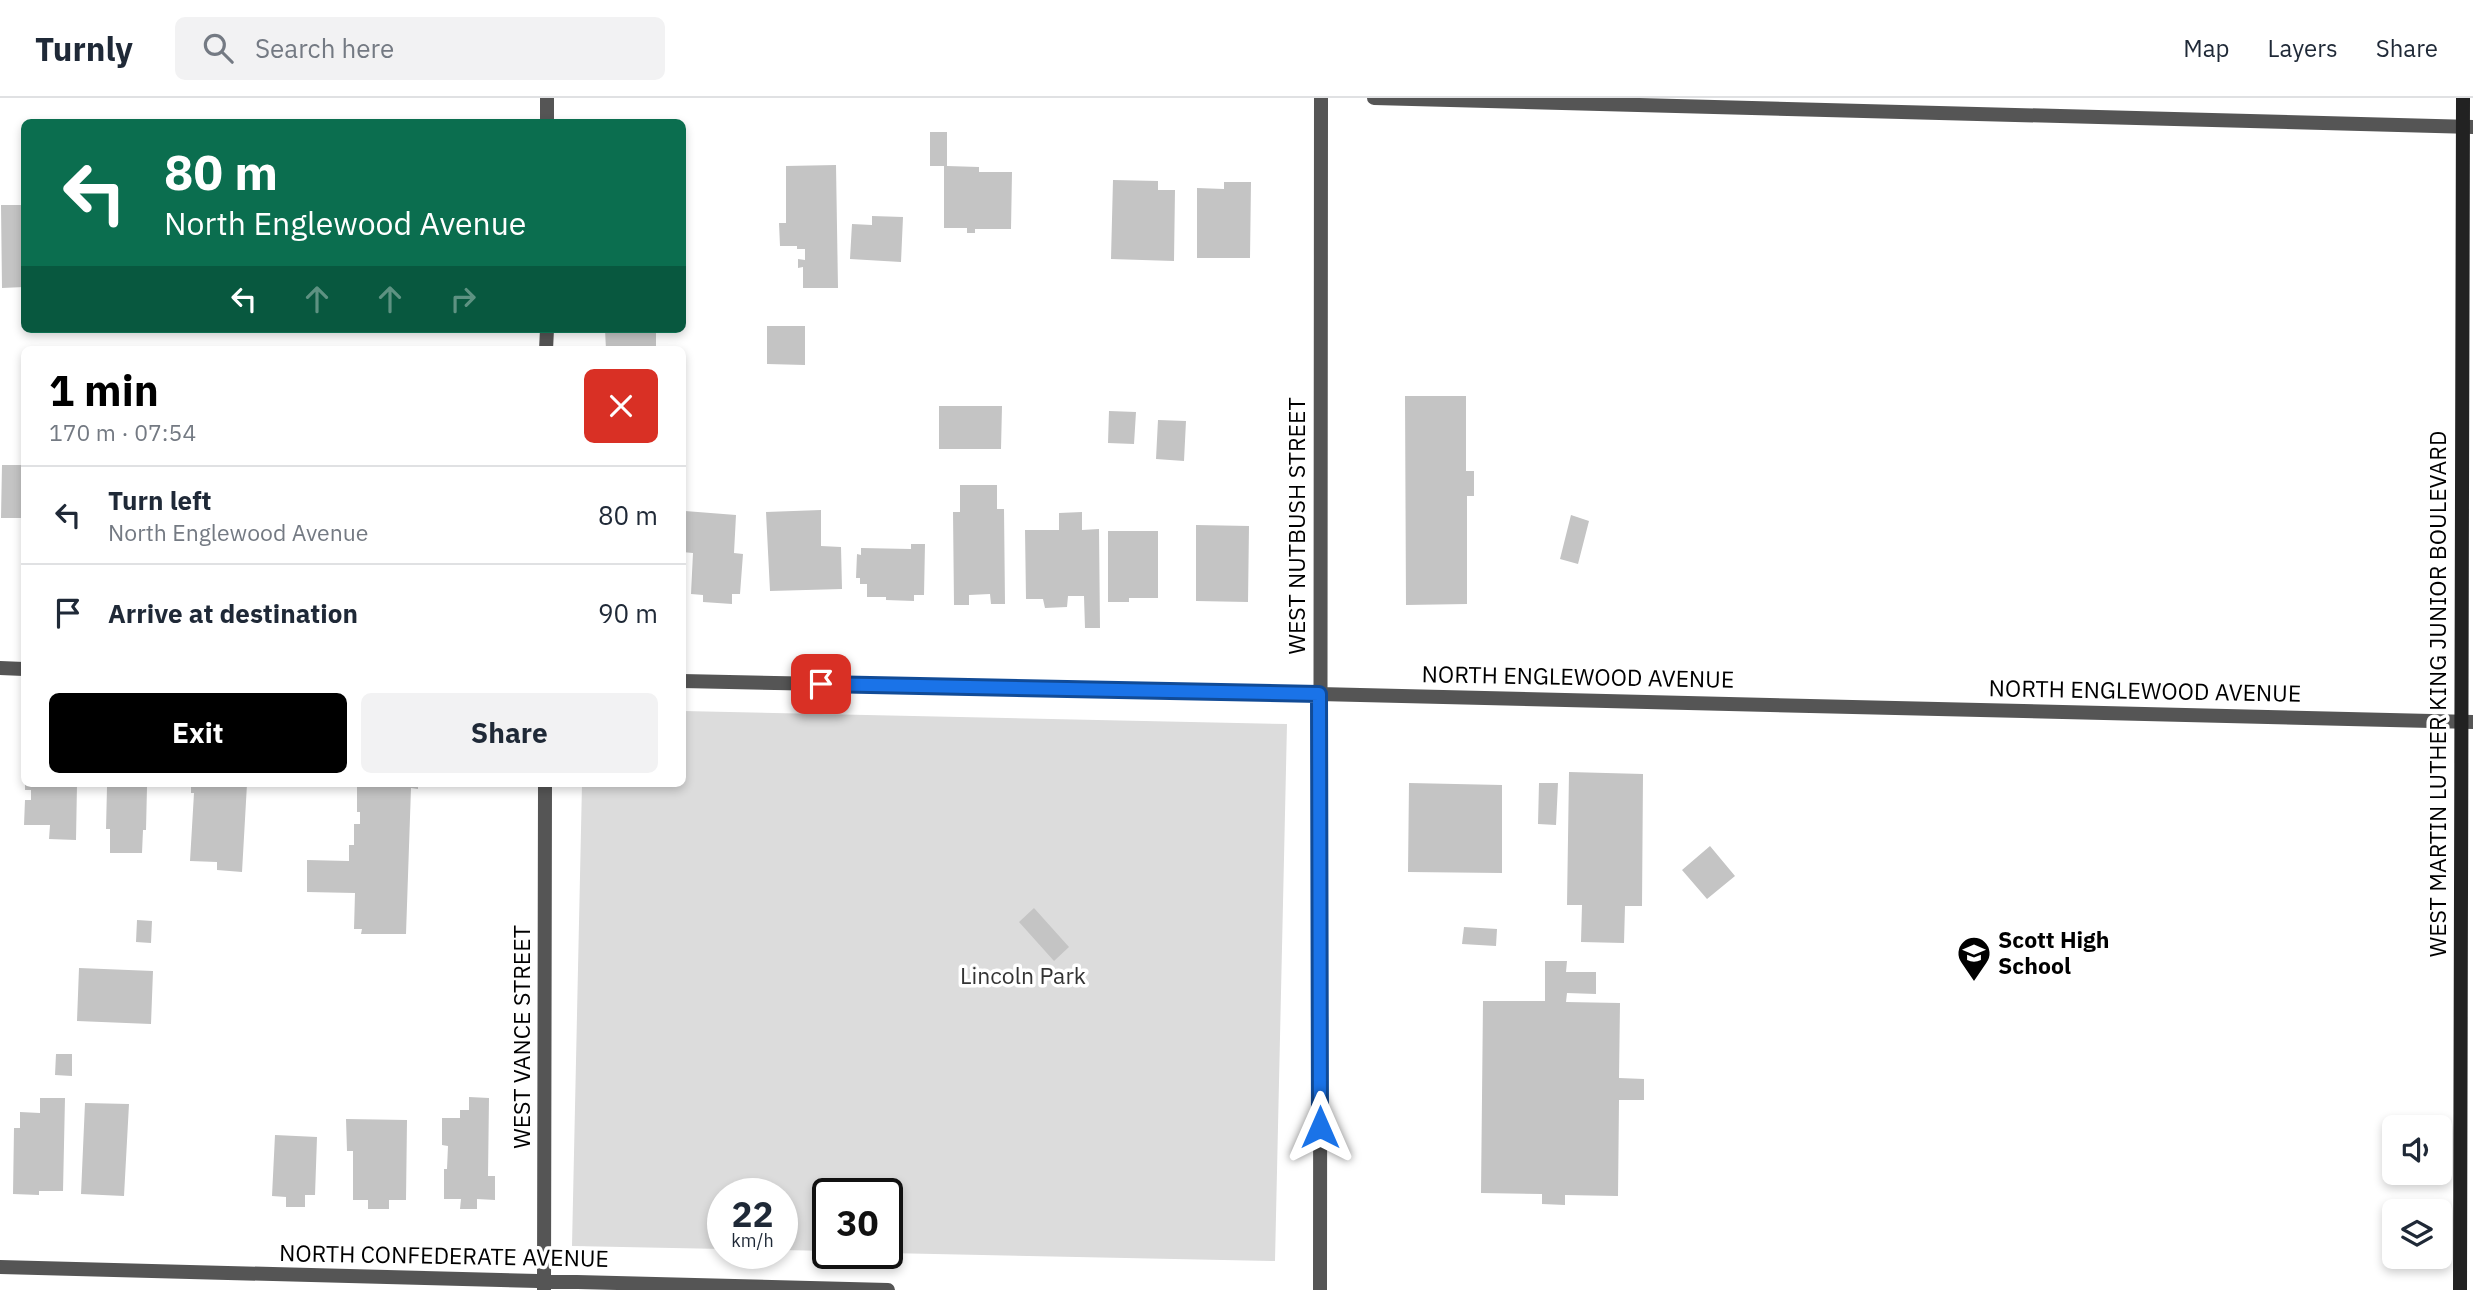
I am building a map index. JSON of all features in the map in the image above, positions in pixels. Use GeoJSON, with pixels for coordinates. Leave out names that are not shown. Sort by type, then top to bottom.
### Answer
{"type":"FeatureCollection","features":[{"type":"Feature","properties":{"kind":"main road","name":"WEST MARTIN LUTHER KING JUNIOR BOULEVARD"},"geometry":{"type":"LineString","coordinates":[[2459,1290],[2467,722],[2468,127],[2463,98]]}},
{"type":"Feature","properties":{"kind":"street"},"geometry":{"type":"LineString","coordinates":[[547,98],[547,119]]}},
{"type":"Feature","properties":{"kind":"street","name":"WEST NUTBUSH STREET"},"geometry":{"type":"LineString","coordinates":[[1320,1290],[1321,98]]}},
{"type":"Feature","properties":{"kind":"street"},"geometry":{"type":"LineString","coordinates":[[1374,98],[2468,127]]}},
{"type":"Feature","properties":{"kind":"street"},"geometry":{"type":"LineString","coordinates":[[0,668],[21,669]]}},
{"type":"Feature","properties":{"kind":"street","name":"NORTH ENGLEWOOD AVENUE"},"geometry":{"type":"LineString","coordinates":[[686,681],[2467,722]]}},
{"type":"Feature","properties":{"kind":"street","name":"WEST VANCE STREET"},"geometry":{"type":"LineString","coordinates":[[544,1286],[545,787]]}},
{"type":"Feature","properties":{"kind":"street","name":"NORTH CONFEDERATE AVENUE"},"geometry":{"type":"LineString","coordinates":[[0,1267],[544,1286],[888,1290]]}},
{"type":"Feature","properties":{"kind":"green space","name":"Lincoln Park"},"geometry":{"type":"Polygon","coordinates":[[[686,711],[1287,724],[1275,1261],[903,1253],[903,1178],[812,1178],[812,1251],[798,1250],[798,1178],[707,1178],[707,1249],[572,1246],[582,787],[686,787],[686,711]]]}},
{"type":"Feature","properties":{"kind":"building"},"geometry":{"type":"Polygon","coordinates":[[[930,132],[947,132],[947,166],[979,167],[979,172],[1012,172],[1011,229],[975,229],[975,233],[967,233],[967,228],[944,228],[944,166],[930,166],[930,132]]]}},
{"type":"Feature","properties":{"kind":"building"},"geometry":{"type":"Polygon","coordinates":[[[836,165],[838,288],[803,288],[803,267],[798,268],[798,259],[805,260],[805,249],[780,246],[779,223],[786,223],[786,166],[836,165]]]}},
{"type":"Feature","properties":{"kind":"building"},"geometry":{"type":"Polygon","coordinates":[[[1113,180],[1158,181],[1158,190],[1175,190],[1174,261],[1111,259],[1113,180]]]}},
{"type":"Feature","properties":{"kind":"building"},"geometry":{"type":"Polygon","coordinates":[[[1224,182],[1251,182],[1250,258],[1197,258],[1197,188],[1224,189],[1224,182]]]}},
{"type":"Feature","properties":{"kind":"building"},"geometry":{"type":"Polygon","coordinates":[[[1,205],[21,205],[21,287],[2,288],[1,205]]]}},
{"type":"Feature","properties":{"kind":"building"},"geometry":{"type":"Polygon","coordinates":[[[872,216],[903,217],[901,262],[850,259],[852,224],[872,225],[872,216]]]}},
{"type":"Feature","properties":{"kind":"building"},"geometry":{"type":"Polygon","coordinates":[[[767,326],[805,326],[805,365],[767,364],[767,326]]]}},
{"type":"Feature","properties":{"kind":"building"},"geometry":{"type":"Polygon","coordinates":[[[605,333],[656,333],[656,346],[606,346],[605,333]]]}},
{"type":"Feature","properties":{"kind":"building"},"geometry":{"type":"Polygon","coordinates":[[[1405,396],[1466,396],[1466,471],[1474,471],[1474,496],[1467,496],[1467,604],[1406,605],[1405,396]]]}},
{"type":"Feature","properties":{"kind":"building"},"geometry":{"type":"Polygon","coordinates":[[[939,406],[1002,406],[1001,449],[939,449],[939,406]]]}},
{"type":"Feature","properties":{"kind":"building"},"geometry":{"type":"Polygon","coordinates":[[[1109,411],[1136,412],[1134,444],[1108,443],[1109,411]]]}},
{"type":"Feature","properties":{"kind":"building"},"geometry":{"type":"Polygon","coordinates":[[[1158,420],[1186,421],[1184,461],[1156,459],[1158,420]]]}},
{"type":"Feature","properties":{"kind":"building"},"geometry":{"type":"Polygon","coordinates":[[[2,465],[21,465],[21,518],[1,518],[2,465]]]}},
{"type":"Feature","properties":{"kind":"building"},"geometry":{"type":"Polygon","coordinates":[[[960,485],[997,485],[997,509],[1004,509],[1005,604],[991,604],[990,594],[969,595],[969,605],[954,605],[953,512],[960,512],[960,485]]]}},
{"type":"Feature","properties":{"kind":"building"},"geometry":{"type":"Polygon","coordinates":[[[821,510],[821,546],[841,547],[842,589],[770,591],[766,512],[821,510]]]}},
{"type":"Feature","properties":{"kind":"building"},"geometry":{"type":"Polygon","coordinates":[[[686,511],[736,515],[734,553],[743,554],[740,594],[732,594],[732,604],[703,602],[703,595],[691,594],[693,553],[686,552],[686,511]]]}},
{"type":"Feature","properties":{"kind":"building"},"geometry":{"type":"Polygon","coordinates":[[[1082,512],[1082,530],[1099,529],[1100,628],[1085,628],[1084,596],[1068,596],[1067,607],[1045,608],[1043,599],[1026,599],[1025,530],[1059,530],[1059,513],[1082,512]]]}},
{"type":"Feature","properties":{"kind":"building"},"geometry":{"type":"Polygon","coordinates":[[[1571,515],[1589,521],[1578,564],[1560,559],[1571,515]]]}},
{"type":"Feature","properties":{"kind":"building"},"geometry":{"type":"Polygon","coordinates":[[[1196,525],[1249,526],[1248,602],[1196,601],[1196,525]]]}},
{"type":"Feature","properties":{"kind":"building"},"geometry":{"type":"Polygon","coordinates":[[[1108,531],[1158,531],[1158,598],[1129,598],[1129,602],[1108,602],[1108,531]]]}},
{"type":"Feature","properties":{"kind":"building"},"geometry":{"type":"Polygon","coordinates":[[[911,544],[925,544],[924,595],[914,595],[914,601],[867,597],[867,584],[860,584],[860,578],[856,578],[857,554],[861,555],[861,548],[911,549],[911,544]]]}},
{"type":"Feature","properties":{"kind":"building"},"geometry":{"type":"Polygon","coordinates":[[[1569,772],[1643,774],[1642,906],[1625,906],[1624,943],[1581,942],[1582,905],[1567,905],[1569,772]]]}},
{"type":"Feature","properties":{"kind":"building"},"geometry":{"type":"Polygon","coordinates":[[[1409,783],[1502,785],[1502,873],[1408,872],[1409,783]]]}},
{"type":"Feature","properties":{"kind":"building"},"geometry":{"type":"Polygon","coordinates":[[[1539,783],[1558,783],[1556,825],[1538,824],[1539,783]]]}},
{"type":"Feature","properties":{"kind":"building"},"geometry":{"type":"Polygon","coordinates":[[[25,787],[77,787],[76,840],[49,839],[50,825],[24,825],[25,800],[31,800],[31,790],[25,790],[25,787]]]}},
{"type":"Feature","properties":{"kind":"building"},"geometry":{"type":"Polygon","coordinates":[[[107,787],[147,787],[146,830],[143,830],[142,853],[110,853],[110,829],[106,829],[107,787]]]}},
{"type":"Feature","properties":{"kind":"building"},"geometry":{"type":"Polygon","coordinates":[[[191,787],[247,787],[242,872],[217,870],[217,862],[190,861],[194,793],[191,793],[191,787]]]}},
{"type":"Feature","properties":{"kind":"building"},"geometry":{"type":"Polygon","coordinates":[[[357,787],[418,787],[411,788],[406,934],[361,934],[362,929],[354,929],[355,893],[307,892],[307,860],[349,861],[349,845],[354,845],[354,824],[360,824],[360,812],[357,812],[357,787]]]}},
{"type":"Feature","properties":{"kind":"building"},"geometry":{"type":"Polygon","coordinates":[[[1710,846],[1735,876],[1707,899],[1682,870],[1710,846]]]}},
{"type":"Feature","properties":{"kind":"building"},"geometry":{"type":"Polygon","coordinates":[[[1034,908],[1069,947],[1054,961],[1019,922],[1034,908]]]}},
{"type":"Feature","properties":{"kind":"building"},"geometry":{"type":"Polygon","coordinates":[[[137,920],[152,921],[151,943],[136,942],[137,920]]]}},
{"type":"Feature","properties":{"kind":"building"},"geometry":{"type":"Polygon","coordinates":[[[1464,927],[1497,929],[1496,946],[1462,944],[1464,927]]]}},
{"type":"Feature","properties":{"kind":"building"},"geometry":{"type":"Polygon","coordinates":[[[1545,961],[1567,961],[1566,972],[1596,972],[1596,994],[1567,993],[1566,1002],[1620,1003],[1619,1078],[1644,1079],[1644,1100],[1619,1100],[1618,1196],[1565,1195],[1565,1205],[1542,1204],[1542,1194],[1481,1193],[1483,1001],[1545,1001],[1545,961]]]}},
{"type":"Feature","properties":{"kind":"building"},"geometry":{"type":"Polygon","coordinates":[[[79,968],[153,971],[151,1024],[77,1021],[79,968]]]}},
{"type":"Feature","properties":{"kind":"building"},"geometry":{"type":"Polygon","coordinates":[[[56,1054],[72,1054],[72,1076],[55,1075],[56,1054]]]}},
{"type":"Feature","properties":{"kind":"building"},"geometry":{"type":"Polygon","coordinates":[[[469,1097],[489,1098],[488,1176],[495,1176],[495,1200],[477,1199],[477,1209],[460,1209],[461,1199],[444,1199],[444,1169],[447,1169],[448,1146],[442,1145],[442,1118],[460,1118],[460,1110],[469,1110],[469,1097]]]}},
{"type":"Feature","properties":{"kind":"building"},"geometry":{"type":"Polygon","coordinates":[[[40,1098],[65,1098],[63,1191],[39,1191],[39,1195],[13,1194],[14,1128],[20,1128],[20,1112],[40,1113],[40,1098]]]}},
{"type":"Feature","properties":{"kind":"building"},"geometry":{"type":"Polygon","coordinates":[[[85,1103],[129,1104],[124,1196],[81,1194],[85,1103]]]}},
{"type":"Feature","properties":{"kind":"building"},"geometry":{"type":"Polygon","coordinates":[[[346,1119],[407,1120],[406,1200],[389,1200],[389,1209],[368,1209],[368,1200],[353,1200],[353,1151],[347,1151],[346,1119]]]}},
{"type":"Feature","properties":{"kind":"building"},"geometry":{"type":"Polygon","coordinates":[[[275,1135],[317,1137],[315,1195],[305,1195],[305,1207],[286,1207],[286,1197],[272,1196],[275,1135]]]}},
{"type":"Feature","properties":{"kind":"place","name":"Scott High School"},"geometry":{"type":"Point","coordinates":[1974,983]}},
{"type":"Feature","properties":{"kind":"route"},"geometry":{"type":"LineString","coordinates":[[821,684],[1319,694],[1320,1127]]}}]}
